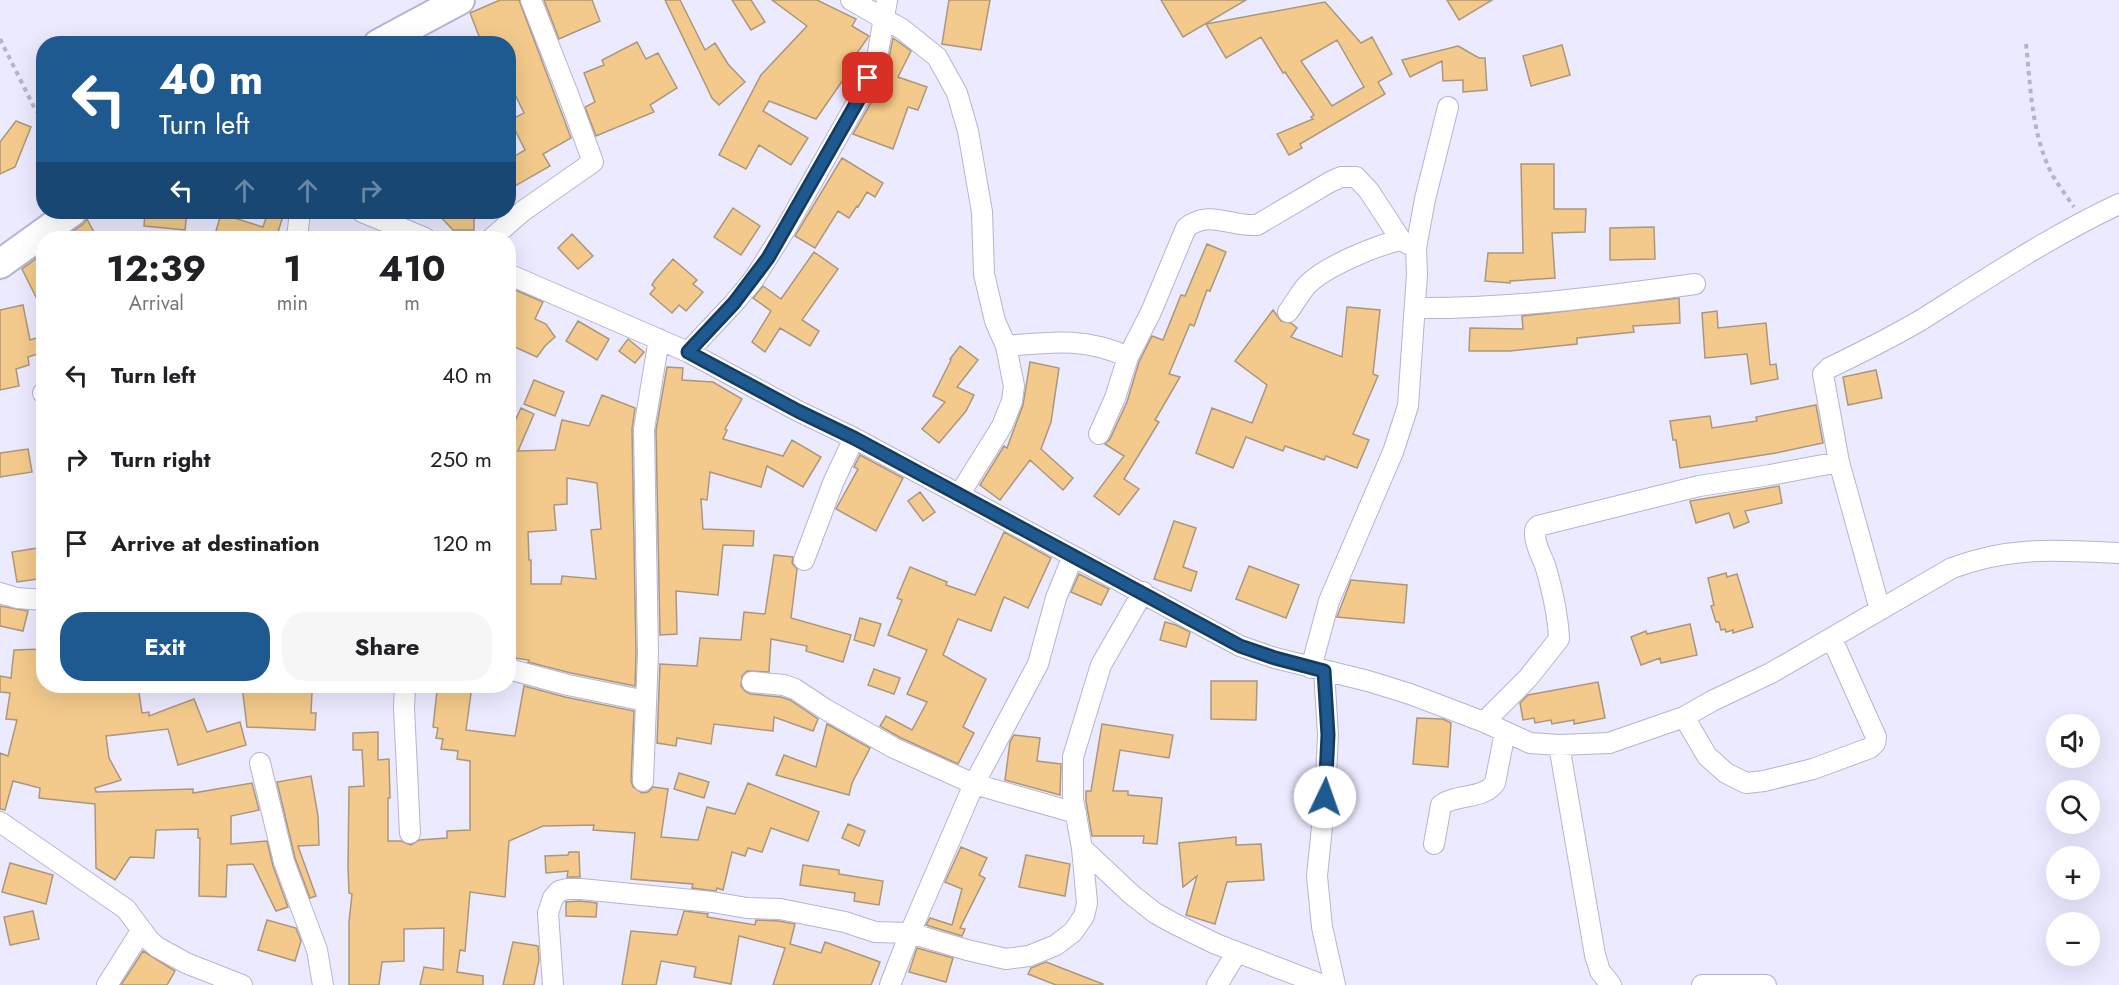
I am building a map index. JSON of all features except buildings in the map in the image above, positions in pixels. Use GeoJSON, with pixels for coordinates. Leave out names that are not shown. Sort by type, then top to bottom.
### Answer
{"type":"FeatureCollection","features":[{"type":"Feature","properties":{"kind":"street"},"geometry":{"type":"LineString","coordinates":[[393,36],[460,0]]}},
{"type":"Feature","properties":{"kind":"street"},"geometry":{"type":"LineString","coordinates":[[516,217],[592,162],[531,0]]}},
{"type":"Feature","properties":{"kind":"street"},"geometry":{"type":"LineString","coordinates":[[851,0],[885,9],[902,29],[937,57],[957,93],[968,131],[982,212],[984,274],[995,321],[1006,346],[1014,386],[1012,401],[1002,426],[959,495]]}},
{"type":"Feature","properties":{"kind":"street"},"geometry":{"type":"LineString","coordinates":[[688,352],[734,303],[758,272],[786,228],[860,97],[878,58],[885,9]]}},
{"type":"Feature","properties":{"kind":"street"},"geometry":{"type":"LineString","coordinates":[[1335,985],[1322,927],[1317,876],[1325,797],[1328,735],[1318,669],[1329,601],[1393,453],[1408,406],[1415,308],[1408,244],[1425,199],[1448,107]]}},
{"type":"Feature","properties":{"kind":"street"},"geometry":{"type":"LineString","coordinates":[[1099,434],[1115,398],[1128,357],[1151,312],[1186,228],[1195,221],[1202,218],[1246,226],[1257,225],[1330,182],[1341,177],[1356,177],[1408,244]]}},
{"type":"Feature","properties":{"kind":"street"},"geometry":{"type":"LineString","coordinates":[[1880,610],[1839,462],[1823,374],[1916,323],[1992,273],[2083,221],[2119,204]]}},
{"type":"Feature","properties":{"kind":"street"},"geometry":{"type":"LineString","coordinates":[[46,231],[62,219]]}},
{"type":"Feature","properties":{"kind":"street"},"geometry":{"type":"LineString","coordinates":[[379,219],[408,231]]}},
{"type":"Feature","properties":{"kind":"street"},"geometry":{"type":"LineString","coordinates":[[500,231],[514,219]]}},
{"type":"Feature","properties":{"kind":"street"},"geometry":{"type":"LineString","coordinates":[[0,264],[36,238]]}},
{"type":"Feature","properties":{"kind":"street"},"geometry":{"type":"LineString","coordinates":[[1288,312],[1307,285],[1322,273],[1379,247],[1408,244]]}},
{"type":"Feature","properties":{"kind":"street"},"geometry":{"type":"LineString","coordinates":[[516,277],[688,352],[854,438],[1240,646],[1275,658],[1410,694],[1484,722],[1530,743],[1559,745],[1609,743],[1684,717],[1832,639],[1952,568],[1999,553],[2029,550],[2119,553]]}},
{"type":"Feature","properties":{"kind":"street"},"geometry":{"type":"LineString","coordinates":[[1415,308],[1472,309],[1547,303],[1695,284]]}},
{"type":"Feature","properties":{"kind":"street"},"geometry":{"type":"LineString","coordinates":[[643,781],[648,654],[644,429],[658,339]]}},
{"type":"Feature","properties":{"kind":"street"},"geometry":{"type":"LineString","coordinates":[[1006,346],[1076,342],[1110,348],[1128,357]]}},
{"type":"Feature","properties":{"kind":"street"},"geometry":{"type":"LineString","coordinates":[[804,560],[833,483],[854,438]]}},
{"type":"Feature","properties":{"kind":"street"},"geometry":{"type":"LineString","coordinates":[[1484,722],[1528,678],[1559,639],[1553,598],[1534,533],[1538,525],[1596,513],[1699,486],[1839,462]]}},
{"type":"Feature","properties":{"kind":"street"},"geometry":{"type":"LineString","coordinates":[[891,985],[910,933],[974,784],[1035,672],[1056,598],[1073,556]]}},
{"type":"Feature","properties":{"kind":"street"},"geometry":{"type":"LineString","coordinates":[[553,985],[548,913],[553,898],[561,889],[626,893],[747,908],[780,909],[845,922],[875,932],[910,933],[1006,959],[1029,956],[1056,945],[1073,932],[1084,916],[1088,903],[1072,781],[1073,757],[1101,665],[1143,592]]}},
{"type":"Feature","properties":{"kind":"street"},"geometry":{"type":"LineString","coordinates":[[0,593],[17,598],[36,599]]}},
{"type":"Feature","properties":{"kind":"street"},"geometry":{"type":"LineString","coordinates":[[1684,717],[1707,756],[1726,773],[1746,783],[1813,769],[1870,748],[1875,743],[1876,737],[1832,639]]}},
{"type":"Feature","properties":{"kind":"street"},"geometry":{"type":"LineString","coordinates":[[516,671],[568,685],[646,700]]}},
{"type":"Feature","properties":{"kind":"street"},"geometry":{"type":"LineString","coordinates":[[752,682],[790,687],[894,748],[974,784],[1076,813]]}},
{"type":"Feature","properties":{"kind":"street"},"geometry":{"type":"LineString","coordinates":[[405,693],[410,833]]}},
{"type":"Feature","properties":{"kind":"street"},"geometry":{"type":"LineString","coordinates":[[1434,844],[1441,805],[1450,798],[1470,796],[1490,790],[1495,783],[1505,732]]}},
{"type":"Feature","properties":{"kind":"street"},"geometry":{"type":"LineString","coordinates":[[1559,745],[1595,955],[1600,972],[1611,985]]}},
{"type":"Feature","properties":{"kind":"street"},"geometry":{"type":"LineString","coordinates":[[260,763],[284,862],[303,907],[317,950],[323,985]]}},
{"type":"Feature","properties":{"kind":"street"},"geometry":{"type":"LineString","coordinates":[[0,822],[126,909],[141,931],[156,947],[171,956],[242,985]]}},
{"type":"Feature","properties":{"kind":"street"},"geometry":{"type":"LineString","coordinates":[[1082,849],[1155,913],[1196,935],[1323,985]]}},
{"type":"Feature","properties":{"kind":"street"},"geometry":{"type":"LineString","coordinates":[[107,985],[141,931]]}},
{"type":"Feature","properties":{"kind":"street"},"geometry":{"type":"LineString","coordinates":[[1217,985],[1237,952]]}},
{"type":"Feature","properties":{"kind":"street"},"geometry":{"type":"LineString","coordinates":[[1702,985],[1766,985]]}},
{"type":"Feature","properties":{"kind":"path"},"geometry":{"type":"LineString","coordinates":[[0,39],[36,111]]}},
{"type":"Feature","properties":{"kind":"path"},"geometry":{"type":"LineString","coordinates":[[2026,44],[2037,134],[2053,174],[2083,221]]}},
{"type":"Feature","properties":{"kind":"route"},"geometry":{"type":"LineString","coordinates":[[868,78],[860,97],[768,258],[734,303],[688,352],[854,438],[1240,646],[1324,671],[1328,735],[1325,797]]}}]}
